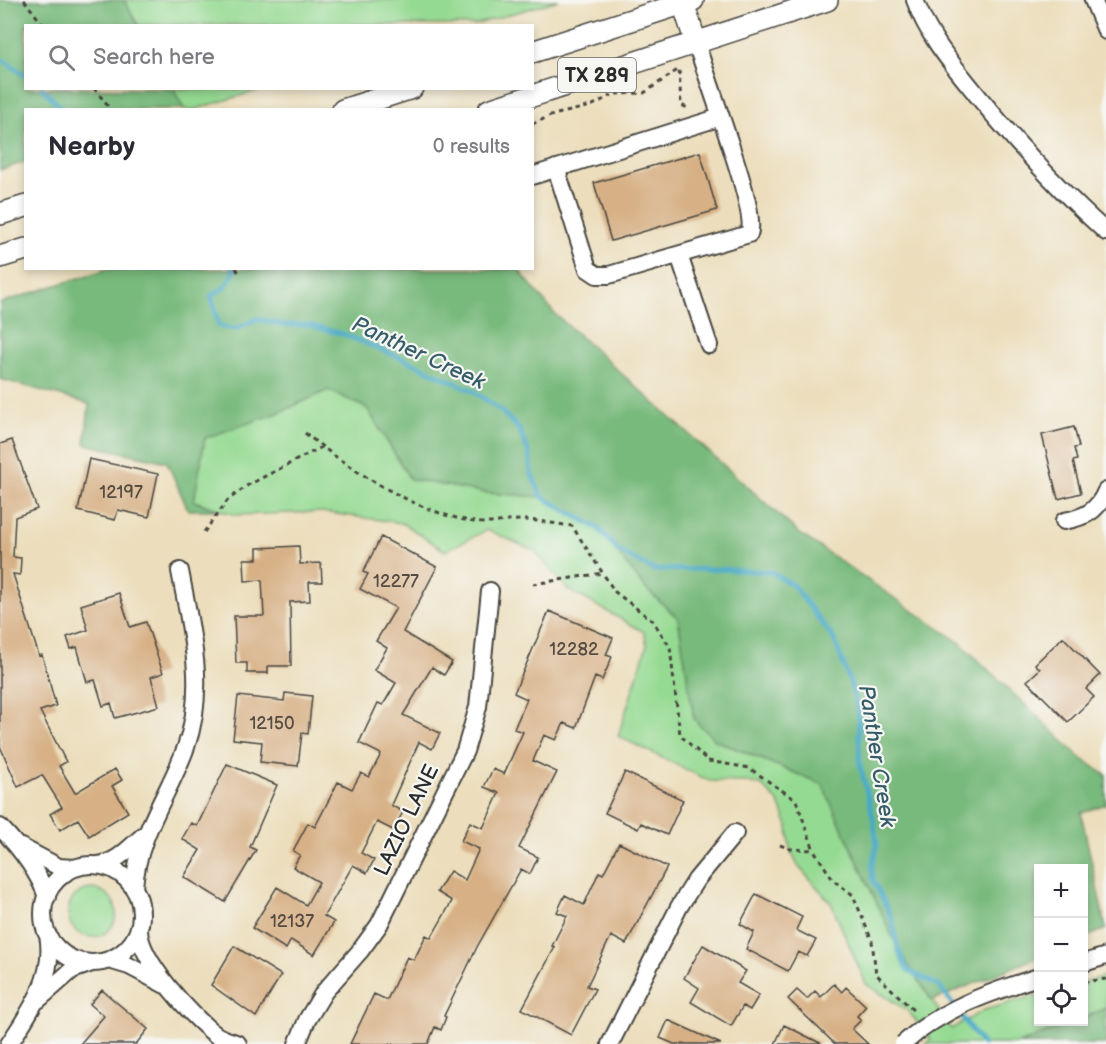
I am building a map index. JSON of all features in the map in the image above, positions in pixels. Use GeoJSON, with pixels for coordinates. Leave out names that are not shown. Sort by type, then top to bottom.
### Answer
{"type":"FeatureCollection","features":[{"type":"Feature","properties":{"kind":"main road","name":"TX 289"},"geometry":{"type":"LineString","coordinates":[[495,108],[827,0]]}},
{"type":"Feature","properties":{"kind":"main road","name":"TX 289"},"geometry":{"type":"LineString","coordinates":[[534,51],[688,2]]}},
{"type":"Feature","properties":{"kind":"main road"},"geometry":{"type":"LineString","coordinates":[[688,2],[696,43]]}},
{"type":"Feature","properties":{"kind":"main road"},"geometry":{"type":"LineString","coordinates":[[349,108],[406,90]]}},
{"type":"Feature","properties":{"kind":"main road"},"geometry":{"type":"LineString","coordinates":[[0,214],[24,207]]}},
{"type":"Feature","properties":{"kind":"main road"},"geometry":{"type":"LineString","coordinates":[[0,257],[24,250]]}},
{"type":"Feature","properties":{"kind":"street"},"geometry":{"type":"LineString","coordinates":[[915,0],[936,44],[997,120],[1062,192],[1106,232]]}},
{"type":"Feature","properties":{"kind":"street"},"geometry":{"type":"LineString","coordinates":[[1093,0],[1106,30]]}},
{"type":"Feature","properties":{"kind":"street"},"geometry":{"type":"LineString","coordinates":[[556,168],[588,269],[597,275],[609,275],[749,234],[752,228],[749,210],[696,43]]}},
{"type":"Feature","properties":{"kind":"street"},"geometry":{"type":"LineString","coordinates":[[534,175],[721,117]]}},
{"type":"Feature","properties":{"kind":"street"},"geometry":{"type":"LineString","coordinates":[[679,255],[709,345]]}},
{"type":"Feature","properties":{"kind":"street"},"geometry":{"type":"LineString","coordinates":[[1064,521],[1086,517],[1101,504],[1106,491]]}},
{"type":"Feature","properties":{"kind":"street"},"geometry":{"type":"LineString","coordinates":[[134,888],[145,834],[183,755],[195,713],[196,658],[180,571]]}},
{"type":"Feature","properties":{"kind":"street","name":"LAZIO LANE"},"geometry":{"type":"LineString","coordinates":[[297,1044],[324,992],[360,951],[379,925],[465,751],[478,707],[490,591]]}},
{"type":"Feature","properties":{"kind":"street"},"geometry":{"type":"LineString","coordinates":[[0,826],[18,845],[47,897]]}},
{"type":"Feature","properties":{"kind":"street"},"geometry":{"type":"LineString","coordinates":[[610,1044],[679,907],[696,880],[735,833]]}},
{"type":"Feature","properties":{"kind":"street"},"geometry":{"type":"LineString","coordinates":[[18,845],[59,867],[75,868],[107,864],[145,834]]}},
{"type":"Feature","properties":{"kind":"street"},"geometry":{"type":"LineString","coordinates":[[98,865],[121,874],[134,888],[141,911],[139,927],[142,945],[166,986],[217,1036],[238,1044]]}},
{"type":"Feature","properties":{"kind":"street"},"geometry":{"type":"LineString","coordinates":[[9,1044],[37,1000],[50,960],[44,910],[47,897],[51,888],[65,873],[75,868]]}},
{"type":"Feature","properties":{"kind":"street"},"geometry":{"type":"LineString","coordinates":[[37,1000],[72,970],[101,962],[124,952],[139,927]]}},
{"type":"Feature","properties":{"kind":"street"},"geometry":{"type":"LineString","coordinates":[[48,935],[59,950],[73,959],[129,966],[166,986]]}},
{"type":"Feature","properties":{"kind":"street"},"geometry":{"type":"LineString","coordinates":[[1088,961],[1106,956]]}},
{"type":"Feature","properties":{"kind":"street"},"geometry":{"type":"LineString","coordinates":[[903,1044],[931,1021],[961,1004],[1034,978]]}},
{"type":"Feature","properties":{"kind":"path"},"geometry":{"type":"LineString","coordinates":[[24,0],[42,24]]}},
{"type":"Feature","properties":{"kind":"path"},"geometry":{"type":"LineString","coordinates":[[534,123],[553,115],[591,106],[614,94],[644,93],[679,69],[681,105],[692,113]]}},
{"type":"Feature","properties":{"kind":"path"},"geometry":{"type":"LineString","coordinates":[[96,90],[109,108]]}},
{"type":"Feature","properties":{"kind":"path"},"geometry":{"type":"LineString","coordinates":[[305,433],[322,447],[372,479],[447,515],[477,523],[522,520],[572,526],[615,592],[654,621],[670,647],[680,735],[708,761],[749,768],[796,800],[814,850],[833,880],[853,895],[872,941],[876,974],[917,1014]]}},
{"type":"Feature","properties":{"kind":"path"},"geometry":{"type":"LineString","coordinates":[[204,532],[224,505],[235,495],[322,447]]}},
{"type":"Feature","properties":{"kind":"path"},"geometry":{"type":"LineString","coordinates":[[533,584],[603,573]]}},
{"type":"Feature","properties":{"kind":"path"},"geometry":{"type":"LineString","coordinates":[[780,845],[790,849],[814,850]]}},
{"type":"Feature","properties":{"kind":"path"},"geometry":{"type":"LineString","coordinates":[[1088,981],[1106,979]]}},
{"type":"Feature","properties":{"kind":"green space"},"geometry":{"type":"Polygon","coordinates":[[[0,0],[124,0],[137,24],[24,24],[24,90],[174,90],[183,108],[24,108],[24,162],[0,170],[0,0]]]}},
{"type":"Feature","properties":{"kind":"green space"},"geometry":{"type":"Polygon","coordinates":[[[124,0],[559,0],[477,24],[137,24],[124,0]]]}},
{"type":"Feature","properties":{"kind":"green space"},"geometry":{"type":"Polygon","coordinates":[[[174,90],[260,90],[200,108],[183,108],[174,90]]]}},
{"type":"Feature","properties":{"kind":"green space"},"geometry":{"type":"Polygon","coordinates":[[[104,270],[519,270],[554,313],[799,533],[959,642],[1081,758],[1106,775],[1106,804],[1081,813],[1106,929],[1088,936],[1088,864],[1034,864],[1034,959],[932,1001],[898,949],[822,784],[715,740],[694,719],[678,618],[646,589],[599,529],[542,497],[487,493],[410,479],[367,408],[328,390],[278,413],[205,438],[194,501],[219,510],[188,510],[167,462],[85,444],[89,404],[0,379],[0,303],[104,270]]]}},
{"type":"Feature","properties":{"kind":"green space"},"geometry":{"type":"Polygon","coordinates":[[[328,390],[367,408],[410,479],[487,493],[542,497],[599,529],[646,589],[678,618],[694,719],[715,740],[822,784],[898,949],[951,1029],[984,1010],[1034,996],[1034,1026],[1064,1026],[1019,1044],[925,1044],[931,1039],[908,1011],[866,984],[831,903],[798,866],[790,849],[788,826],[779,803],[761,785],[709,781],[618,736],[647,645],[644,632],[567,589],[535,551],[487,530],[445,551],[402,523],[321,512],[235,515],[194,501],[205,438],[278,413],[328,390]]]}},
{"type":"Feature","properties":{"kind":"green space"},"geometry":{"type":"Polygon","coordinates":[[[87,889],[97,889],[109,896],[116,908],[116,918],[109,930],[97,937],[87,937],[72,926],[68,918],[68,908],[79,893],[87,889]]]}},
{"type":"Feature","properties":{"kind":"green space"},"geometry":{"type":"Polygon","coordinates":[[[1106,976],[1106,1008],[1088,1016],[1088,981],[1106,976]]]}},
{"type":"Feature","properties":{"kind":"green space"},"geometry":{"type":"Polygon","coordinates":[[[1106,1008],[1106,1044],[1019,1044],[1064,1026],[1088,1026],[1088,1016],[1106,1008]]]}},
{"type":"Feature","properties":{"kind":"building"},"geometry":{"type":"Polygon","coordinates":[[[700,152],[717,210],[611,241],[594,183],[700,152]]]}},
{"type":"Feature","properties":{"kind":"building"},"geometry":{"type":"Polygon","coordinates":[[[1074,427],[1079,447],[1074,448],[1077,460],[1073,461],[1081,493],[1058,499],[1042,435],[1074,427]]]}},
{"type":"Feature","properties":{"kind":"building"},"geometry":{"type":"Polygon","coordinates":[[[12,440],[37,509],[15,517],[13,557],[21,558],[20,575],[13,574],[39,656],[42,655],[56,706],[40,711],[66,762],[59,766],[75,793],[115,769],[122,780],[112,786],[128,812],[89,836],[78,819],[60,830],[50,814],[62,807],[42,775],[18,787],[0,746],[0,444],[12,440]]]}},
{"type":"Feature","properties":{"kind":"building"},"geometry":{"type":"Polygon","coordinates":[[[89,459],[158,474],[149,517],[118,510],[115,520],[78,511],[89,459]]]}},
{"type":"Feature","properties":{"kind":"building"},"geometry":{"type":"Polygon","coordinates":[[[381,537],[437,567],[403,632],[452,662],[444,675],[432,667],[403,715],[440,733],[432,749],[419,742],[391,805],[403,812],[393,830],[377,822],[361,853],[374,860],[367,873],[353,865],[324,916],[334,922],[314,955],[291,940],[286,949],[252,928],[277,887],[306,905],[319,882],[293,867],[300,855],[293,851],[308,823],[315,827],[338,782],[352,789],[361,773],[369,777],[381,754],[359,743],[378,703],[383,705],[396,683],[374,670],[387,648],[376,641],[396,608],[360,589],[368,574],[363,572],[381,537]]]}},
{"type":"Feature","properties":{"kind":"building"},"geometry":{"type":"Polygon","coordinates":[[[299,546],[300,564],[321,563],[322,582],[309,582],[310,601],[290,602],[291,666],[268,666],[268,673],[247,673],[247,663],[236,663],[234,616],[264,616],[262,580],[245,581],[244,559],[257,559],[257,548],[299,546]]]}},
{"type":"Feature","properties":{"kind":"building"},"geometry":{"type":"Polygon","coordinates":[[[119,593],[130,627],[146,622],[163,673],[151,677],[159,706],[115,718],[111,703],[103,706],[95,680],[87,682],[77,647],[71,649],[67,637],[88,630],[81,605],[119,593]]]}},
{"type":"Feature","properties":{"kind":"building"},"geometry":{"type":"Polygon","coordinates":[[[549,611],[613,638],[606,655],[612,657],[602,680],[595,677],[576,728],[564,723],[556,740],[544,735],[533,761],[557,772],[519,848],[538,857],[530,874],[521,869],[477,947],[444,1016],[446,1017],[441,1030],[435,1027],[428,1044],[350,1044],[374,994],[387,1000],[407,957],[414,960],[426,935],[431,938],[452,901],[437,892],[450,871],[465,880],[479,849],[461,841],[470,822],[483,828],[499,793],[484,787],[493,769],[504,774],[523,732],[514,729],[527,699],[514,693],[549,611]]]}},
{"type":"Feature","properties":{"kind":"building"},"geometry":{"type":"Polygon","coordinates":[[[1063,637],[1100,675],[1086,689],[1094,697],[1068,722],[1027,681],[1040,669],[1035,664],[1063,637]]]}},
{"type":"Feature","properties":{"kind":"building"},"geometry":{"type":"Polygon","coordinates":[[[285,693],[312,696],[308,734],[302,733],[298,766],[260,762],[262,742],[233,739],[238,696],[284,701],[285,693]]]}},
{"type":"Feature","properties":{"kind":"building"},"geometry":{"type":"Polygon","coordinates":[[[227,764],[277,785],[250,847],[256,850],[225,902],[184,877],[200,850],[182,839],[191,823],[197,826],[227,764]]]}},
{"type":"Feature","properties":{"kind":"building"},"geometry":{"type":"Polygon","coordinates":[[[625,772],[683,800],[667,835],[641,823],[638,829],[605,813],[625,772]]]}},
{"type":"Feature","properties":{"kind":"building"},"geometry":{"type":"Polygon","coordinates":[[[619,843],[667,867],[626,944],[611,936],[587,986],[595,989],[571,1035],[522,1009],[555,947],[552,946],[567,916],[557,912],[565,895],[584,905],[599,872],[603,874],[619,843]]]}},
{"type":"Feature","properties":{"kind":"building"},"geometry":{"type":"Polygon","coordinates":[[[756,894],[802,917],[796,930],[816,940],[807,956],[798,952],[788,971],[746,949],[754,932],[740,924],[756,894]]]}},
{"type":"Feature","properties":{"kind":"building"},"geometry":{"type":"Polygon","coordinates":[[[703,945],[746,971],[738,983],[759,995],[750,1010],[743,1006],[731,1026],[691,1002],[699,988],[684,978],[703,945]]]}},
{"type":"Feature","properties":{"kind":"building"},"geometry":{"type":"Polygon","coordinates":[[[234,946],[281,975],[256,1017],[211,985],[234,946]]]}},
{"type":"Feature","properties":{"kind":"building"},"geometry":{"type":"Polygon","coordinates":[[[834,984],[842,992],[846,987],[866,1006],[857,1016],[861,1020],[852,1029],[868,1044],[835,1044],[788,999],[797,990],[807,999],[815,991],[821,997],[834,984]]]}},
{"type":"Feature","properties":{"kind":"building"},"geometry":{"type":"Polygon","coordinates":[[[102,990],[148,1029],[136,1044],[80,1044],[104,1016],[90,1004],[102,990]]]}},
{"type":"Feature","properties":{"kind":"building"},"geometry":{"type":"Polygon","coordinates":[[[668,1020],[721,1044],[674,1044],[660,1038],[668,1020]]]}},
{"type":"Feature","properties":{"kind":"building"},"geometry":{"type":"Polygon","coordinates":[[[784,1025],[822,1044],[775,1044],[784,1025]]]}},
{"type":"Feature","properties":{"kind":"waterway","name":"Panther Creek"},"geometry":{"type":"LineString","coordinates":[[0,58],[24,75]]}},
{"type":"Feature","properties":{"kind":"waterway","name":"Panther Creek"},"geometry":{"type":"LineString","coordinates":[[44,90],[61,108]]}},
{"type":"Feature","properties":{"kind":"waterway","name":"Panther Creek"},"geometry":{"type":"LineString","coordinates":[[233,270],[225,287],[211,296],[219,326],[235,329],[257,319],[284,325],[308,325],[343,334],[473,391],[500,410],[519,429],[529,453],[531,473],[542,497],[599,529],[618,551],[654,570],[717,569],[771,572],[793,585],[834,639],[851,685],[858,710],[860,765],[873,817],[877,845],[872,866],[873,879],[892,919],[898,949],[907,970],[939,986],[982,1044]]}}]}
